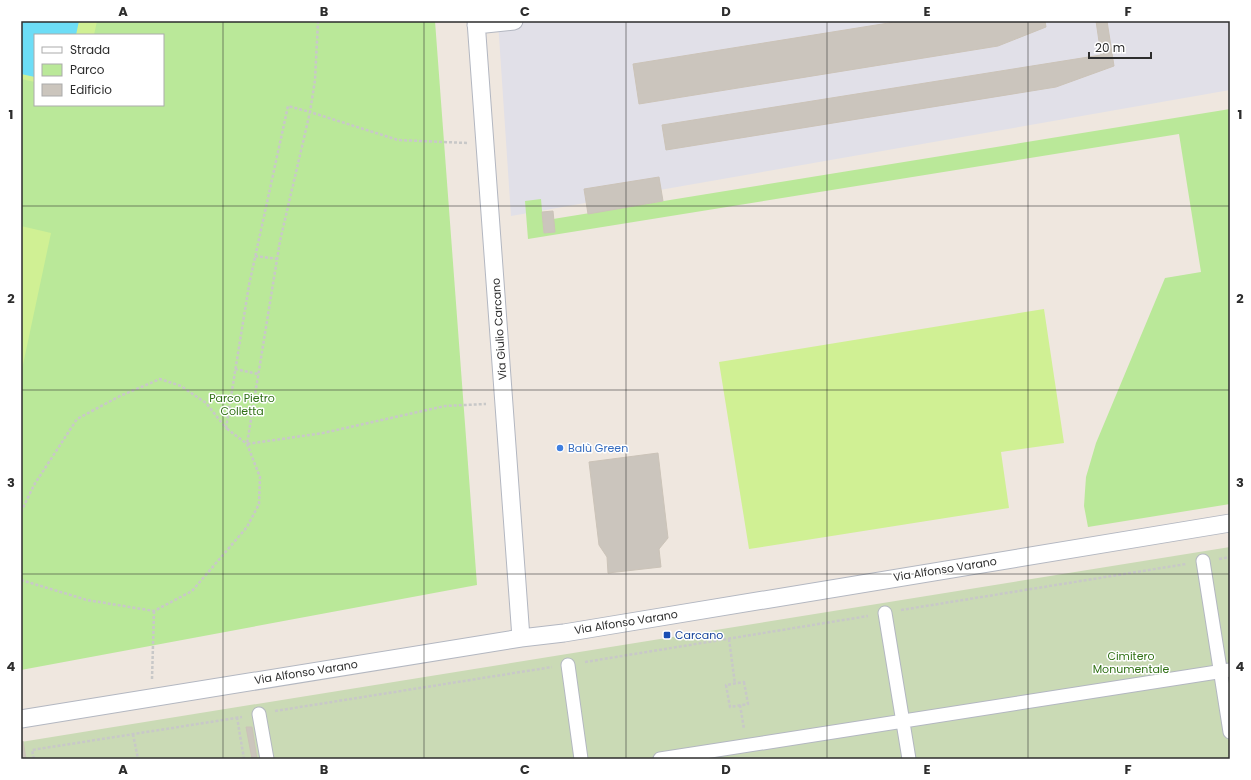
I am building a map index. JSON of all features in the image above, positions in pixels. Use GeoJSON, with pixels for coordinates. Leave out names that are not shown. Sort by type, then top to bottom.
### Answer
{"type":"FeatureCollection","features":[{"type":"Feature","properties":{"kind":"street"},"geometry":{"type":"LineString","coordinates":[[476,23],[514,21]]}},
{"type":"Feature","properties":{"kind":"street","name":"Via Giulio Carcano"},"geometry":{"type":"LineString","coordinates":[[476,23],[521,638]]}},
{"type":"Feature","properties":{"kind":"street","name":"Via Alfonso Varano"},"geometry":{"type":"LineString","coordinates":[[21,719],[564,632],[1230,522]]}},
{"type":"Feature","properties":{"kind":"street"},"geometry":{"type":"LineString","coordinates":[[1203,561],[1225,671],[1230,732]]}},
{"type":"Feature","properties":{"kind":"street"},"geometry":{"type":"LineString","coordinates":[[885,613],[909,759]]}},
{"type":"Feature","properties":{"kind":"street"},"geometry":{"type":"LineString","coordinates":[[568,665],[581,759]]}},
{"type":"Feature","properties":{"kind":"street"},"geometry":{"type":"LineString","coordinates":[[660,759],[1225,671]]}},
{"type":"Feature","properties":{"kind":"street"},"geometry":{"type":"LineString","coordinates":[[259,714],[267,759]]}},
{"type":"Feature","properties":{"kind":"path"},"geometry":{"type":"LineString","coordinates":[[247,444],[278,259],[310,112],[315,80],[318,21]]}},
{"type":"Feature","properties":{"kind":"path"},"geometry":{"type":"LineString","coordinates":[[226,428],[255,256],[288,106],[398,140],[467,143],[485,141]]}},
{"type":"Feature","properties":{"kind":"path"},"geometry":{"type":"LineString","coordinates":[[255,256],[278,259]]}},
{"type":"Feature","properties":{"kind":"path"},"geometry":{"type":"LineString","coordinates":[[235,369],[258,374]]}},
{"type":"Feature","properties":{"kind":"path"},"geometry":{"type":"LineString","coordinates":[[21,512],[34,486],[77,419],[120,396],[160,379],[181,386],[206,403],[226,428],[247,444],[260,476],[259,504],[247,527],[192,591],[154,611],[87,600],[21,580]]}},
{"type":"Feature","properties":{"kind":"path"},"geometry":{"type":"LineString","coordinates":[[247,444],[323,433],[445,406],[504,404]]}},
{"type":"Feature","properties":{"kind":"path"},"geometry":{"type":"LineString","coordinates":[[34,759],[32,750],[568,665],[1230,557]]}},
{"type":"Feature","properties":{"kind":"path"},"geometry":{"type":"LineString","coordinates":[[151,697],[154,611]]}},
{"type":"Feature","properties":{"kind":"path"},"geometry":{"type":"LineString","coordinates":[[729,638],[735,684]]}},
{"type":"Feature","properties":{"kind":"path"},"geometry":{"type":"LineString","coordinates":[[744,682],[748,704],[740,705],[730,707],[726,685],[744,682]]}},
{"type":"Feature","properties":{"kind":"path"},"geometry":{"type":"LineString","coordinates":[[740,705],[746,745]]}},
{"type":"Feature","properties":{"kind":"path"},"geometry":{"type":"LineString","coordinates":[[237,717],[244,759]]}},
{"type":"Feature","properties":{"kind":"path"},"geometry":{"type":"LineString","coordinates":[[133,734],[138,759]]}},
{"type":"Feature","properties":{"kind":"shaded area"},"geometry":{"type":"Polygon","coordinates":[[[498,21],[1230,21],[1230,90],[511,216],[498,21]]]}},
{"type":"Feature","properties":{"kind":"green space","name":"Parco Pietro Colletta"},"geometry":{"type":"Polygon","coordinates":[[[21,21],[435,21],[477,585],[21,670],[21,21]]]}},
{"type":"Feature","properties":{"kind":"green space"},"geometry":{"type":"Polygon","coordinates":[[[21,21],[97,21],[94,34],[34,34],[34,82],[21,79],[21,21]]]}},
{"type":"Feature","properties":{"kind":"green space"},"geometry":{"type":"Polygon","coordinates":[[[1230,109],[1230,504],[1088,527],[1084,506],[1086,477],[1096,443],[1165,278],[1201,272],[1179,134],[528,239],[525,201],[541,199],[544,233],[554,232],[553,219],[1230,109]]]}},
{"type":"Feature","properties":{"kind":"green space"},"geometry":{"type":"Polygon","coordinates":[[[21,226],[51,233],[21,374],[21,226]]]}},
{"type":"Feature","properties":{"kind":"green space"},"geometry":{"type":"Polygon","coordinates":[[[1044,309],[1064,443],[1001,452],[1009,508],[749,549],[719,362],[1044,309]]]}},
{"type":"Feature","properties":{"kind":"green space","name":"Cimitero Monumentale"},"geometry":{"type":"Polygon","coordinates":[[[1230,547],[1230,759],[21,759],[21,742],[1230,547]]]}},
{"type":"Feature","properties":{"kind":"water"},"geometry":{"type":"Polygon","coordinates":[[[21,21],[79,21],[76,34],[34,34],[34,77],[21,74],[21,21]]]}},
{"type":"Feature","properties":{"kind":"building"},"geometry":{"type":"Polygon","coordinates":[[[901,21],[1045,21],[1046,27],[998,46],[639,104],[633,64],[901,21]]]}},
{"type":"Feature","properties":{"kind":"building"},"geometry":{"type":"Polygon","coordinates":[[[1096,21],[1107,21],[1114,66],[1056,87],[666,150],[662,125],[1101,55],[1096,21]]]}},
{"type":"Feature","properties":{"kind":"building"},"geometry":{"type":"Polygon","coordinates":[[[659,177],[663,201],[588,214],[584,189],[659,177]]]}},
{"type":"Feature","properties":{"kind":"building"},"geometry":{"type":"Polygon","coordinates":[[[553,211],[555,232],[544,233],[542,212],[553,211]]]}},
{"type":"Feature","properties":{"kind":"building"},"geometry":{"type":"Polygon","coordinates":[[[658,453],[668,538],[659,549],[661,567],[608,573],[607,557],[599,545],[589,462],[658,453]]]}},
{"type":"Feature","properties":{"kind":"building"},"geometry":{"type":"Polygon","coordinates":[[[246,727],[252,727],[257,759],[252,759],[246,727]]]}},
{"type":"Feature","properties":{"kind":"building"},"geometry":{"type":"Polygon","coordinates":[[[23,741],[26,759],[21,759],[21,742],[23,741]]]}},
{"type":"Feature","properties":{"kind":"place","name":"Balù Green"},"geometry":{"type":"Point","coordinates":[560,448]}},
{"type":"Feature","properties":{"kind":"place","name":"Carcano"},"geometry":{"type":"Point","coordinates":[667,635]}}]}
